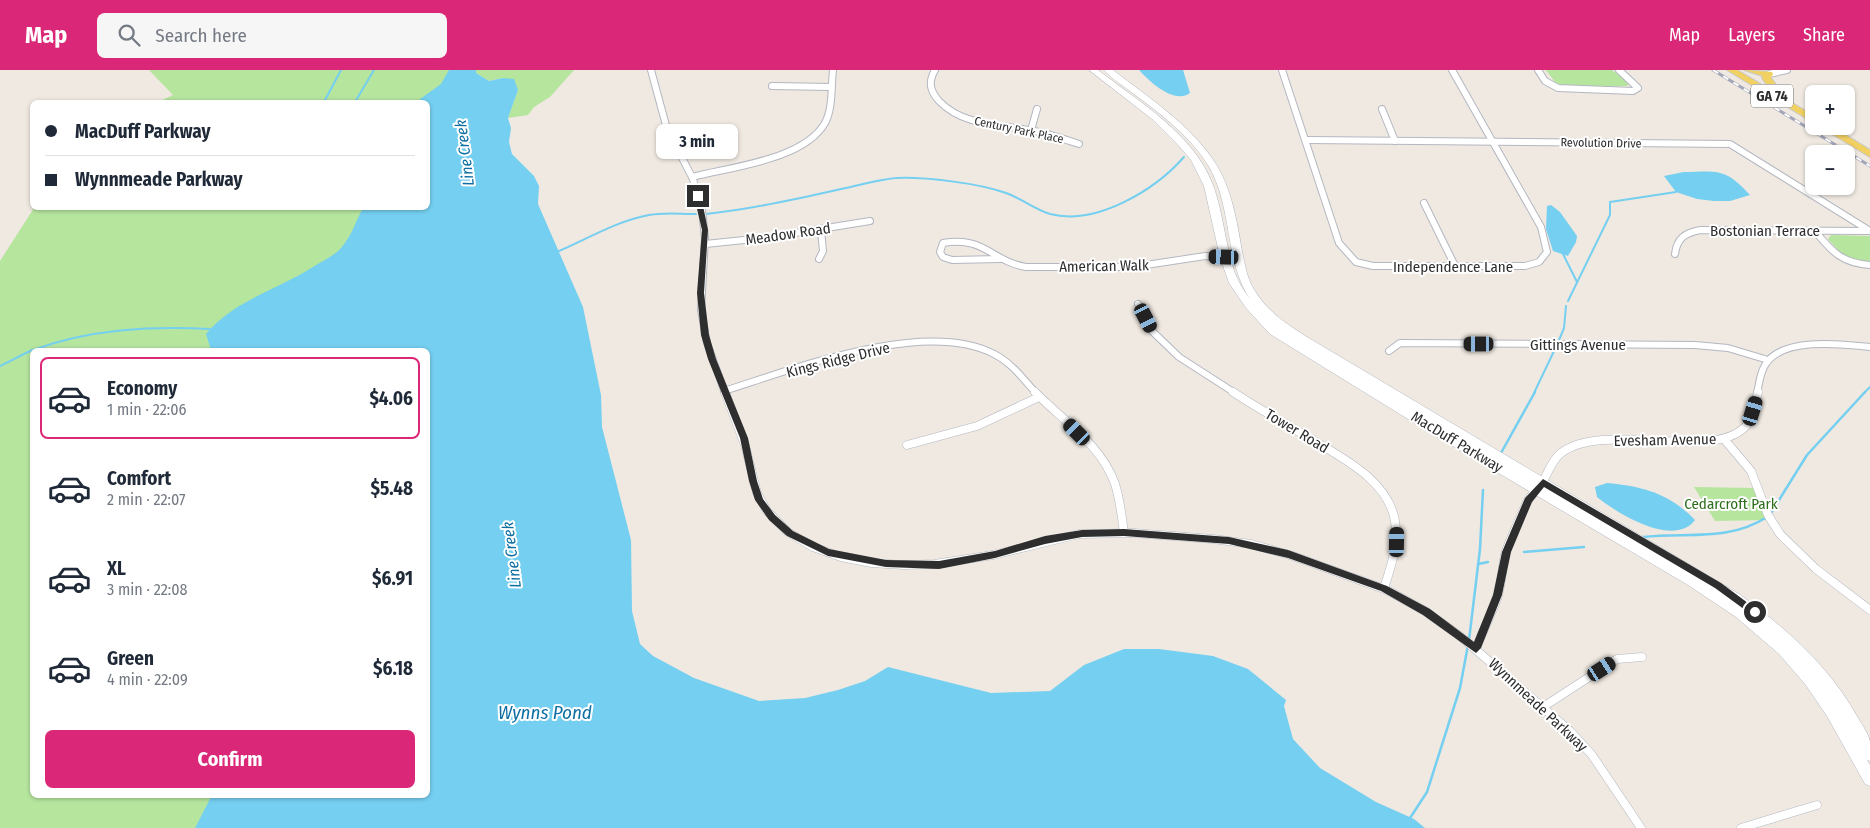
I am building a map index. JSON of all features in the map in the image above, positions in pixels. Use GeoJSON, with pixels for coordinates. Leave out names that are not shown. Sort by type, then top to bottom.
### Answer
{"type":"FeatureCollection","features":[{"type":"Feature","properties":{"kind":"main road","name":"GA 74"},"geometry":{"type":"LineString","coordinates":[[1732,70],[1805,115]]}},
{"type":"Feature","properties":{"kind":"main road","name":"GA 74"},"geometry":{"type":"LineString","coordinates":[[1747,70],[1805,106]]}},
{"type":"Feature","properties":{"kind":"main road"},"geometry":{"type":"LineString","coordinates":[[1747,70],[1769,74],[1766,78],[1772,86]]}},
{"type":"Feature","properties":{"kind":"main road"},"geometry":{"type":"LineString","coordinates":[[1839,135],[1870,154]]}},
{"type":"Feature","properties":{"kind":"main road"},"geometry":{"type":"LineString","coordinates":[[1853,135],[1870,145]]}},
{"type":"Feature","properties":{"kind":"street","name":"Wynnmeade Parkway"},"geometry":{"type":"LineString","coordinates":[[651,70],[669,133],[675,148],[692,177],[703,214],[705,244],[701,309],[710,351],[724,391],[744,438],[753,481],[760,500],[766,510],[790,534],[828,552],[886,564],[939,565],[995,555],[1045,540],[1082,534],[1124,533],[1207,538],[1243,543],[1288,554],[1384,588],[1426,612],[1476,648],[1543,707],[1591,754],[1641,828]]}},
{"type":"Feature","properties":{"kind":"street"},"geometry":{"type":"LineString","coordinates":[[692,177],[791,150],[813,138],[826,122],[833,70]]}},
{"type":"Feature","properties":{"kind":"street","name":"Century Park Place"},"geometry":{"type":"LineString","coordinates":[[935,70],[930,81],[931,91],[949,112],[974,122],[1031,130],[1079,144]]}},
{"type":"Feature","properties":{"kind":"street","name":"MacDuff Parkway"},"geometry":{"type":"LineString","coordinates":[[1094,70],[1166,128],[1194,158],[1210,187],[1224,257],[1230,277],[1248,306],[1274,331],[1540,486],[1718,586],[1772,626],[1804,654],[1839,698],[1870,754]]}},
{"type":"Feature","properties":{"kind":"street","name":"MacDuff Parkway"},"geometry":{"type":"LineString","coordinates":[[1108,70],[1184,130],[1206,155],[1222,184],[1238,258],[1248,289],[1267,314],[1281,326],[1711,593],[1767,634],[1794,660],[1825,700],[1870,779]]}},
{"type":"Feature","properties":{"kind":"street","name":"Independence Lane"},"geometry":{"type":"LineString","coordinates":[[1282,70],[1307,140],[1339,243],[1351,259],[1357,263],[1375,266],[1525,266],[1539,262],[1547,252],[1541,227],[1494,141],[1452,70]]}},
{"type":"Feature","properties":{"kind":"street"},"geometry":{"type":"LineString","coordinates":[[1538,70],[1545,81],[1558,88],[1633,91],[1638,88],[1619,70]]}},
{"type":"Feature","properties":{"kind":"street"},"geometry":{"type":"LineString","coordinates":[[1769,74],[1787,70]]}},
{"type":"Feature","properties":{"kind":"street"},"geometry":{"type":"LineString","coordinates":[[772,86],[831,86]]}},
{"type":"Feature","properties":{"kind":"street"},"geometry":{"type":"LineString","coordinates":[[1031,130],[1037,109]]}},
{"type":"Feature","properties":{"kind":"street"},"geometry":{"type":"LineString","coordinates":[[1382,109],[1395,140]]}},
{"type":"Feature","properties":{"kind":"street","name":"Revolution Drive"},"geometry":{"type":"LineString","coordinates":[[1307,140],[1730,144],[1870,231]]}},
{"type":"Feature","properties":{"kind":"street"},"geometry":{"type":"LineString","coordinates":[[1424,203],[1455,266]]}},
{"type":"Feature","properties":{"kind":"street","name":"Meadow Road"},"geometry":{"type":"LineString","coordinates":[[705,244],[870,222]]}},
{"type":"Feature","properties":{"kind":"street"},"geometry":{"type":"LineString","coordinates":[[819,259],[823,251],[821,230]]}},
{"type":"Feature","properties":{"kind":"street","name":"Bostonian Terrace"},"geometry":{"type":"LineString","coordinates":[[1675,254],[1680,237],[1686,232],[1700,230],[1870,231]]}},
{"type":"Feature","properties":{"kind":"street"},"geometry":{"type":"LineString","coordinates":[[1815,231],[1838,258],[1849,263],[1870,265]]}},
{"type":"Feature","properties":{"kind":"street","name":"American Walk"},"geometry":{"type":"LineString","coordinates":[[1000,259],[952,260],[943,257],[940,252],[943,243],[968,243],[979,245],[1000,259],[1016,266],[1026,267],[1133,267],[1149,266],[1187,258],[1238,258]]}},
{"type":"Feature","properties":{"kind":"street","name":"Tower Road"},"geometry":{"type":"LineString","coordinates":[[1138,304],[1153,332],[1179,357],[1354,466],[1385,495],[1391,505],[1397,531],[1397,542],[1392,566],[1384,588]]}},
{"type":"Feature","properties":{"kind":"street","name":"Kings Ridge Drive"},"geometry":{"type":"LineString","coordinates":[[724,391],[869,350],[920,342],[951,342],[975,346],[994,353],[1004,360],[1039,397],[1094,449],[1107,467],[1115,485],[1124,533]]}},
{"type":"Feature","properties":{"kind":"street","name":"Gittings Avenue"},"geometry":{"type":"LineString","coordinates":[[1389,350],[1400,343],[1695,346],[1728,348],[1768,360]]}},
{"type":"Feature","properties":{"kind":"street"},"geometry":{"type":"LineString","coordinates":[[1768,360],[1778,352],[1804,345],[1870,347]]}},
{"type":"Feature","properties":{"kind":"street","name":"Evesham Avenue"},"geometry":{"type":"LineString","coordinates":[[1476,648],[1498,595],[1506,552],[1528,500],[1540,486],[1552,463],[1561,453],[1584,442],[1601,440],[1670,442],[1724,439],[1746,426],[1753,411],[1764,366],[1768,360]]}},
{"type":"Feature","properties":{"kind":"street"},"geometry":{"type":"LineString","coordinates":[[907,445],[977,426],[1039,397]]}},
{"type":"Feature","properties":{"kind":"street"},"geometry":{"type":"LineString","coordinates":[[1724,439],[1745,461],[1771,521],[1800,553],[1870,610]]}},
{"type":"Feature","properties":{"kind":"street"},"geometry":{"type":"LineString","coordinates":[[1543,707],[1617,659],[1642,657]]}},
{"type":"Feature","properties":{"kind":"street"},"geometry":{"type":"LineString","coordinates":[[1741,828],[1817,804]]}},
{"type":"Feature","properties":{"kind":"green space"},"geometry":{"type":"Polygon","coordinates":[[[149,70],[476,70],[430,101],[162,100],[173,95],[149,70]]]}},
{"type":"Feature","properties":{"kind":"green space"},"geometry":{"type":"Polygon","coordinates":[[[476,70],[574,70],[550,97],[534,107],[528,115],[508,118],[518,90],[503,78],[489,81],[476,73],[476,70]]]}},
{"type":"Feature","properties":{"kind":"green space"},"geometry":{"type":"Polygon","coordinates":[[[1546,70],[1612,70],[1629,83],[1627,86],[1564,86],[1555,82],[1546,70]]]}},
{"type":"Feature","properties":{"kind":"green space"},"geometry":{"type":"Polygon","coordinates":[[[33,210],[412,210],[349,348],[30,348],[30,798],[236,798],[223,828],[0,828],[0,261],[33,210]]]}},
{"type":"Feature","properties":{"kind":"green space"},"geometry":{"type":"Polygon","coordinates":[[[1831,235],[1870,236],[1870,261],[1856,260],[1846,256],[1828,239],[1831,235]]]}},
{"type":"Feature","properties":{"kind":"green space","name":"Cedarcroft Park"},"geometry":{"type":"Polygon","coordinates":[[[1694,487],[1755,488],[1767,520],[1715,521],[1694,487]]]}},
{"type":"Feature","properties":{"kind":"water","name":"Wynns Pond"},"geometry":{"type":"Polygon","coordinates":[[[449,70],[476,70],[476,73],[489,81],[503,78],[514,79],[518,90],[508,118],[511,128],[509,142],[512,154],[534,176],[539,186],[538,204],[583,307],[601,395],[602,427],[631,540],[632,611],[640,644],[653,656],[694,678],[759,701],[805,698],[838,690],[865,681],[888,667],[991,693],[1050,691],[1084,665],[1124,649],[1159,649],[1213,656],[1248,669],[1286,700],[1284,706],[1293,739],[1320,768],[1376,802],[1414,819],[1425,828],[195,828],[210,798],[430,798],[430,348],[210,348],[206,334],[229,312],[335,254],[348,238],[362,210],[430,210],[430,100],[419,100],[441,84],[449,70]]]}},
{"type":"Feature","properties":{"kind":"water"},"geometry":{"type":"Polygon","coordinates":[[[1139,70],[1183,70],[1190,93],[1184,96],[1169,94],[1155,85],[1139,70]]]}},
{"type":"Feature","properties":{"kind":"water"},"geometry":{"type":"Polygon","coordinates":[[[1705,171],[1721,173],[1742,186],[1750,195],[1730,201],[1714,201],[1697,199],[1676,192],[1664,176],[1684,172],[1705,171]]]}},
{"type":"Feature","properties":{"kind":"water"},"geometry":{"type":"Polygon","coordinates":[[[1551,205],[1560,212],[1577,236],[1576,242],[1568,256],[1553,251],[1546,229],[1547,206],[1551,205]]]}},
{"type":"Feature","properties":{"kind":"water"},"geometry":{"type":"Polygon","coordinates":[[[1607,483],[1632,486],[1655,493],[1676,504],[1695,520],[1686,528],[1674,531],[1660,530],[1646,525],[1618,512],[1597,497],[1595,487],[1607,483]]]}},
{"type":"Feature","properties":{"kind":"waterway"},"geometry":{"type":"LineString","coordinates":[[325,100],[341,70]]}},
{"type":"Feature","properties":{"kind":"waterway"},"geometry":{"type":"LineString","coordinates":[[356,100],[374,70]]}},
{"type":"Feature","properties":{"kind":"waterway"},"geometry":{"type":"LineString","coordinates":[[706,214],[774,203],[883,180],[909,178],[952,181],[981,186],[1012,195],[1050,214],[1086,215],[1105,210],[1141,193],[1157,182],[1184,157]]}},
{"type":"Feature","properties":{"kind":"waterway"},"geometry":{"type":"LineString","coordinates":[[1568,301],[1610,215],[1610,202],[1676,192]]}},
{"type":"Feature","properties":{"kind":"waterway"},"geometry":{"type":"LineString","coordinates":[[559,251],[614,226],[637,218],[661,214],[696,214]]}},
{"type":"Feature","properties":{"kind":"waterway"},"geometry":{"type":"LineString","coordinates":[[1563,254],[1577,282]]}},
{"type":"Feature","properties":{"kind":"waterway"},"geometry":{"type":"LineString","coordinates":[[1559,340],[1564,328],[1566,306]]}},
{"type":"Feature","properties":{"kind":"waterway"},"geometry":{"type":"LineString","coordinates":[[39,348],[76,337],[120,330],[210,329]]}},
{"type":"Feature","properties":{"kind":"waterway"},"geometry":{"type":"LineString","coordinates":[[1534,393],[1555,349]]}},
{"type":"Feature","properties":{"kind":"waterway"},"geometry":{"type":"LineString","coordinates":[[0,366],[30,351]]}},
{"type":"Feature","properties":{"kind":"waterway"},"geometry":{"type":"LineString","coordinates":[[1865,392],[1870,387]]}},
{"type":"Feature","properties":{"kind":"waterway"},"geometry":{"type":"LineString","coordinates":[[1501,453],[1535,392]]}},
{"type":"Feature","properties":{"kind":"waterway"},"geometry":{"type":"LineString","coordinates":[[1771,513],[1807,455],[1865,392]]}},
{"type":"Feature","properties":{"kind":"waterway"},"geometry":{"type":"LineString","coordinates":[[1478,564],[1483,490]]}},
{"type":"Feature","properties":{"kind":"waterway"},"geometry":{"type":"LineString","coordinates":[[1643,537],[1722,533],[1752,525],[1767,517]]}},
{"type":"Feature","properties":{"kind":"waterway"},"geometry":{"type":"LineString","coordinates":[[1524,552],[1584,547]]}},
{"type":"Feature","properties":{"kind":"waterway"},"geometry":{"type":"LineString","coordinates":[[1478,564],[1488,562]]}},
{"type":"Feature","properties":{"kind":"waterway"},"geometry":{"type":"LineString","coordinates":[[1469,640],[1478,564]]}},
{"type":"Feature","properties":{"kind":"waterway"},"geometry":{"type":"LineString","coordinates":[[1410,818],[1427,792],[1460,688],[1468,645]]}},
{"type":"Feature","properties":{"kind":"railway"},"geometry":{"type":"LineString","coordinates":[[1713,70],[1870,166]]}},
{"type":"Feature","properties":{"kind":"route"},"geometry":{"type":"LineString","coordinates":[[698,196],[705,230],[701,309],[705,335],[724,391],[744,438],[753,481],[766,510],[781,527],[802,541],[828,552],[886,564],[939,565],[995,555],[1045,540],[1082,534],[1124,533],[1229,540],[1288,554],[1384,588],[1426,612],[1476,648],[1498,595],[1506,552],[1528,500],[1543,482],[1718,586],[1755,612]]}},
{"type":"Feature","properties":{"kind":"water label","name":"Line Creek"},"geometry":{"type":"Point","coordinates":[464,153]}},
{"type":"Feature","properties":{"kind":"water label","name":"Line Creek"},"geometry":{"type":"Point","coordinates":[511,555]}}]}
